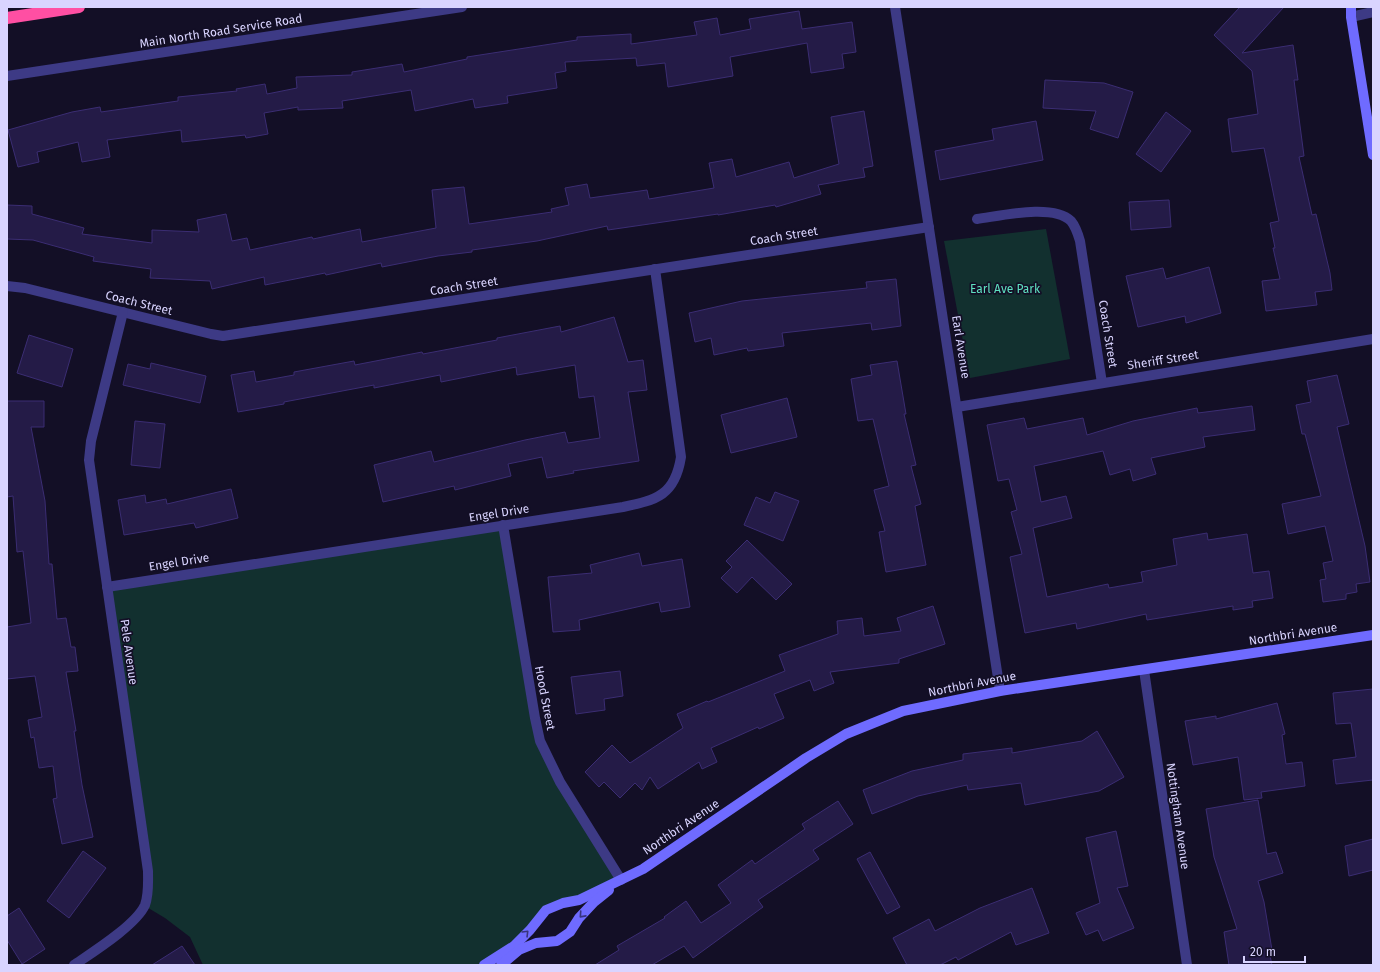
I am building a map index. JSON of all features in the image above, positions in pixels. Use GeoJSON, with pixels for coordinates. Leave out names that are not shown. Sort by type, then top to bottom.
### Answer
{"type":"FeatureCollection","features":[{"type":"Feature","properties":{"kind":"highway"},"geometry":{"type":"LineString","coordinates":[[7,18],[79,7]]}},
{"type":"Feature","properties":{"kind":"street","name":"Main North Road Service Road"},"geometry":{"type":"LineString","coordinates":[[7,76],[462,7]]}},
{"type":"Feature","properties":{"kind":"street","name":"Earl Avenue"},"geometry":{"type":"LineString","coordinates":[[895,7],[1000,691]]}},
{"type":"Feature","properties":{"kind":"street"},"geometry":{"type":"LineString","coordinates":[[1347,7],[1351,12],[1373,155]]}},
{"type":"Feature","properties":{"kind":"street"},"geometry":{"type":"LineString","coordinates":[[1351,12],[1373,12]]}},
{"type":"Feature","properties":{"kind":"street","name":"Coach Street"},"geometry":{"type":"LineString","coordinates":[[977,219],[1046,211],[1057,213],[1070,220],[1076,228],[1080,241],[1102,383]]}},
{"type":"Feature","properties":{"kind":"street","name":"Coach Street"},"geometry":{"type":"LineString","coordinates":[[7,286],[25,288],[223,336],[929,227]]}},
{"type":"Feature","properties":{"kind":"street","name":"Engel Drive"},"geometry":{"type":"LineString","coordinates":[[107,587],[503,526],[643,503],[653,500],[668,490],[672,485],[679,471],[681,457],[655,269]]}},
{"type":"Feature","properties":{"kind":"street","name":"Pele Avenue"},"geometry":{"type":"LineString","coordinates":[[74,965],[108,942],[137,917],[145,906],[147,897],[148,871],[89,460],[91,441],[123,312]]}},
{"type":"Feature","properties":{"kind":"street","name":"Sheriff Street"},"geometry":{"type":"LineString","coordinates":[[957,406],[1373,339]]}},
{"type":"Feature","properties":{"kind":"street","name":"Hood Street"},"geometry":{"type":"LineString","coordinates":[[503,526],[540,741],[560,782],[621,880]]}},
{"type":"Feature","properties":{"kind":"street","name":"Northbri Avenue"},"geometry":{"type":"LineString","coordinates":[[484,965],[514,946],[530,930],[546,910],[563,903],[580,900],[643,869],[806,758],[846,734],[903,711],[1000,691],[1373,636]]}},
{"type":"Feature","properties":{"kind":"street","name":"Nottingham Avenue"},"geometry":{"type":"LineString","coordinates":[[1144,670],[1186,965]]}},
{"type":"Feature","properties":{"kind":"street","name":"Northbri Avenue"},"geometry":{"type":"LineString","coordinates":[[501,965],[520,950],[536,943],[557,941],[570,932],[579,918],[594,902],[621,880]]}},
{"type":"Feature","properties":{"kind":"green space","name":"Earl Ave Park"},"geometry":{"type":"Polygon","coordinates":[[[1046,229],[1070,359],[970,378],[944,241],[1046,229]]]}},
{"type":"Feature","properties":{"kind":"green space"},"geometry":{"type":"Polygon","coordinates":[[[503,525],[540,741],[621,880],[546,910],[530,930],[484,965],[203,965],[190,937],[165,918],[145,906],[147,897],[107,587],[503,525]]]}},
{"type":"Feature","properties":{"kind":"building"},"geometry":{"type":"Polygon","coordinates":[[[1240,7],[1284,7],[1242,53],[1293,45],[1298,80],[1294,80],[1304,156],[1299,157],[1312,215],[1316,214],[1330,273],[1332,290],[1315,292],[1317,305],[1266,311],[1262,281],[1280,279],[1273,248],[1275,248],[1270,223],[1279,221],[1264,148],[1232,152],[1228,119],[1258,114],[1252,71],[1214,35],[1240,7]]]}},
{"type":"Feature","properties":{"kind":"building"},"geometry":{"type":"Polygon","coordinates":[[[799,11],[802,29],[852,22],[856,52],[842,54],[844,68],[811,73],[807,43],[730,57],[733,76],[668,87],[665,63],[637,66],[636,58],[565,62],[566,71],[555,73],[557,88],[507,96],[508,103],[475,108],[473,99],[415,111],[411,90],[342,101],[343,108],[298,110],[298,107],[264,113],[268,134],[246,138],[245,135],[182,142],[181,130],[107,140],[110,157],[82,162],[78,142],[37,152],[39,162],[18,167],[8,130],[72,112],[100,107],[101,112],[178,101],[178,97],[237,91],[236,89],[265,84],[267,94],[297,88],[296,77],[352,75],[352,72],[402,64],[404,72],[467,59],[467,57],[577,40],[577,37],[631,34],[631,44],[697,35],[694,22],[717,18],[720,35],[751,29],[749,19],[799,11]]]}},
{"type":"Feature","properties":{"kind":"building"},"geometry":{"type":"Polygon","coordinates":[[[1045,80],[1104,83],[1133,92],[1118,138],[1090,129],[1096,111],[1043,108],[1045,80]]]}},
{"type":"Feature","properties":{"kind":"building"},"geometry":{"type":"Polygon","coordinates":[[[864,111],[873,166],[863,168],[865,177],[818,185],[821,194],[776,207],[775,205],[718,215],[608,230],[607,226],[537,241],[472,250],[472,252],[438,256],[382,267],[381,263],[326,275],[325,273],[265,285],[264,277],[212,289],[210,281],[150,278],[151,269],[93,261],[94,257],[33,240],[7,239],[7,205],[32,206],[32,214],[84,228],[82,234],[152,243],[152,230],[199,232],[197,220],[226,214],[232,241],[247,238],[250,250],[360,229],[362,242],[436,228],[432,190],[464,187],[469,224],[552,212],[551,209],[569,205],[565,188],[587,184],[590,198],[647,190],[649,199],[714,188],[709,163],[732,159],[736,177],[789,162],[794,178],[839,164],[831,117],[864,111]]]}},
{"type":"Feature","properties":{"kind":"building"},"geometry":{"type":"Polygon","coordinates":[[[1166,112],[1191,131],[1161,172],[1136,154],[1166,112]]]}},
{"type":"Feature","properties":{"kind":"building"},"geometry":{"type":"Polygon","coordinates":[[[1036,121],[1043,160],[940,180],[935,151],[994,140],[992,129],[1036,121]]]}},
{"type":"Feature","properties":{"kind":"building"},"geometry":{"type":"Polygon","coordinates":[[[1169,200],[1171,227],[1131,230],[1129,202],[1169,200]]]}},
{"type":"Feature","properties":{"kind":"building"},"geometry":{"type":"Polygon","coordinates":[[[1209,267],[1221,313],[1186,323],[1185,316],[1138,327],[1126,276],[1163,268],[1166,279],[1209,267]]]}},
{"type":"Feature","properties":{"kind":"building"},"geometry":{"type":"Polygon","coordinates":[[[896,279],[901,326],[872,330],[871,323],[782,333],[784,346],[748,351],[747,348],[714,355],[711,338],[695,342],[689,313],[742,301],[867,288],[866,282],[896,279]]]}},
{"type":"Feature","properties":{"kind":"building"},"geometry":{"type":"Polygon","coordinates":[[[614,317],[628,362],[643,360],[647,390],[628,392],[639,461],[573,471],[574,473],[547,478],[542,457],[508,464],[511,476],[455,490],[454,486],[383,502],[374,465],[431,451],[434,462],[565,432],[568,443],[600,438],[594,396],[579,398],[575,365],[517,375],[516,367],[441,382],[440,375],[374,388],[374,385],[238,412],[231,375],[254,371],[256,382],[294,375],[294,372],[354,361],[355,365],[422,352],[423,354],[560,326],[561,332],[614,317]]]}},
{"type":"Feature","properties":{"kind":"building"},"geometry":{"type":"Polygon","coordinates":[[[29,335],[73,349],[62,387],[17,373],[29,335]]]}},
{"type":"Feature","properties":{"kind":"building"},"geometry":{"type":"Polygon","coordinates":[[[897,361],[906,414],[904,414],[916,465],[911,466],[921,504],[915,506],[926,565],[886,572],[879,532],[885,531],[874,490],[889,486],[873,419],[858,421],[851,379],[872,375],[870,365],[897,361]]]}},
{"type":"Feature","properties":{"kind":"building"},"geometry":{"type":"Polygon","coordinates":[[[151,363],[206,376],[200,403],[123,385],[128,364],[150,369],[151,363]]]}},
{"type":"Feature","properties":{"kind":"building"},"geometry":{"type":"Polygon","coordinates":[[[1337,375],[1349,424],[1337,427],[1365,546],[1370,582],[1356,584],[1357,592],[1346,594],[1346,599],[1323,602],[1320,580],[1326,579],[1323,563],[1333,561],[1325,526],[1288,534],[1282,504],[1321,496],[1305,434],[1302,434],[1296,405],[1311,402],[1307,381],[1337,375]]]}},
{"type":"Feature","properties":{"kind":"building"},"geometry":{"type":"Polygon","coordinates":[[[787,398],[797,437],[731,453],[721,415],[787,398]]]}},
{"type":"Feature","properties":{"kind":"building"},"geometry":{"type":"Polygon","coordinates":[[[7,401],[44,401],[44,427],[31,427],[45,501],[49,564],[52,564],[57,619],[66,618],[71,647],[75,647],[78,671],[66,672],[76,731],[74,731],[82,785],[93,837],[62,844],[53,799],[57,798],[53,766],[39,768],[34,737],[31,738],[28,720],[42,717],[35,676],[7,679],[7,627],[31,623],[23,551],[17,552],[13,496],[7,497],[7,401]]]}},
{"type":"Feature","properties":{"kind":"building"},"geometry":{"type":"Polygon","coordinates":[[[1252,406],[1255,430],[1203,437],[1205,447],[1151,458],[1156,474],[1133,481],[1130,469],[1110,475],[1103,451],[1034,466],[1041,502],[1066,496],[1072,518],[1033,528],[1047,597],[1108,584],[1109,588],[1143,582],[1141,572],[1177,565],[1173,539],[1207,533],[1208,540],[1247,534],[1253,573],[1269,571],[1273,598],[1252,601],[1253,607],[1233,610],[1233,606],[1147,620],[1146,614],[1077,629],[1076,623],[1025,633],[1010,557],[1022,554],[1011,512],[1017,510],[1009,479],[998,481],[987,425],[1024,418],[1027,429],[1083,418],[1087,435],[1133,421],[1197,408],[1198,413],[1252,406]]]}},
{"type":"Feature","properties":{"kind":"building"},"geometry":{"type":"Polygon","coordinates":[[[135,421],[165,424],[160,468],[131,465],[135,421]]]}},
{"type":"Feature","properties":{"kind":"building"},"geometry":{"type":"Polygon","coordinates":[[[231,489],[238,518],[196,528],[194,523],[124,535],[118,500],[145,495],[146,503],[166,499],[167,504],[231,489]]]}},
{"type":"Feature","properties":{"kind":"building"},"geometry":{"type":"Polygon","coordinates":[[[775,492],[799,501],[783,541],[744,525],[756,497],[770,503],[775,492]]]}},
{"type":"Feature","properties":{"kind":"building"},"geometry":{"type":"Polygon","coordinates":[[[747,540],[792,584],[776,600],[752,577],[737,593],[721,578],[732,567],[726,561],[747,540]]]}},
{"type":"Feature","properties":{"kind":"building"},"geometry":{"type":"Polygon","coordinates":[[[639,553],[642,566],[682,559],[690,607],[661,612],[659,602],[579,620],[580,630],[553,632],[548,577],[592,573],[590,565],[639,553]]]}},
{"type":"Feature","properties":{"kind":"building"},"geometry":{"type":"Polygon","coordinates":[[[933,606],[945,644],[899,659],[899,663],[830,672],[834,683],[814,691],[810,680],[774,694],[784,718],[759,729],[758,727],[711,748],[717,762],[702,769],[699,762],[658,789],[650,777],[642,790],[635,783],[620,798],[604,782],[599,787],[585,772],[612,745],[630,763],[683,728],[677,714],[785,671],[779,655],[838,634],[837,621],[862,618],[864,636],[901,631],[897,618],[933,606]]]}},
{"type":"Feature","properties":{"kind":"building"},"geometry":{"type":"Polygon","coordinates":[[[620,671],[623,696],[604,699],[605,710],[576,714],[571,677],[620,671]]]}},
{"type":"Feature","properties":{"kind":"building"},"geometry":{"type":"Polygon","coordinates":[[[1373,689],[1373,780],[1336,784],[1333,760],[1356,757],[1351,723],[1336,724],[1333,693],[1373,689]]]}},
{"type":"Feature","properties":{"kind":"building"},"geometry":{"type":"Polygon","coordinates":[[[1277,703],[1285,734],[1282,735],[1286,764],[1302,762],[1305,786],[1261,792],[1262,798],[1244,800],[1238,757],[1193,765],[1185,721],[1216,716],[1216,719],[1277,703]]]}},
{"type":"Feature","properties":{"kind":"building"},"geometry":{"type":"Polygon","coordinates":[[[1097,731],[1124,777],[1099,791],[1025,805],[1021,783],[968,790],[967,785],[918,796],[872,814],[863,790],[912,771],[963,760],[963,754],[1012,748],[1012,753],[1082,741],[1097,731]]]}},
{"type":"Feature","properties":{"kind":"building"},"geometry":{"type":"Polygon","coordinates":[[[1258,800],[1267,854],[1276,852],[1283,873],[1258,881],[1264,902],[1272,950],[1269,951],[1272,965],[1229,965],[1224,932],[1237,929],[1214,857],[1206,809],[1258,800]]]}},
{"type":"Feature","properties":{"kind":"building"},"geometry":{"type":"Polygon","coordinates":[[[838,801],[853,824],[813,850],[819,859],[758,900],[763,907],[693,958],[684,946],[652,965],[595,965],[619,950],[617,946],[665,918],[664,917],[686,901],[701,923],[731,903],[718,885],[752,860],[755,864],[805,829],[802,824],[838,801]]]}},
{"type":"Feature","properties":{"kind":"building"},"geometry":{"type":"Polygon","coordinates":[[[1116,831],[1128,886],[1117,888],[1134,928],[1103,941],[1098,930],[1086,935],[1076,913],[1100,903],[1086,838],[1116,831]]]}},
{"type":"Feature","properties":{"kind":"building"},"geometry":{"type":"Polygon","coordinates":[[[1373,839],[1373,870],[1349,876],[1345,846],[1373,839]]]}},
{"type":"Feature","properties":{"kind":"building"},"geometry":{"type":"Polygon","coordinates":[[[83,851],[106,868],[69,918],[47,901],[83,851]]]}},
{"type":"Feature","properties":{"kind":"building"},"geometry":{"type":"Polygon","coordinates":[[[870,852],[900,907],[887,914],[857,859],[870,852]]]}},
{"type":"Feature","properties":{"kind":"building"},"geometry":{"type":"Polygon","coordinates":[[[1032,888],[1049,933],[1016,945],[1011,932],[958,960],[956,957],[940,965],[907,965],[893,938],[929,919],[935,931],[980,908],[1032,888]]]}},
{"type":"Feature","properties":{"kind":"building"},"geometry":{"type":"Polygon","coordinates":[[[19,908],[45,949],[22,964],[7,940],[7,916],[19,908]]]}},
{"type":"Feature","properties":{"kind":"building"},"geometry":{"type":"Polygon","coordinates":[[[182,946],[195,965],[152,965],[182,946]]]}}]}
